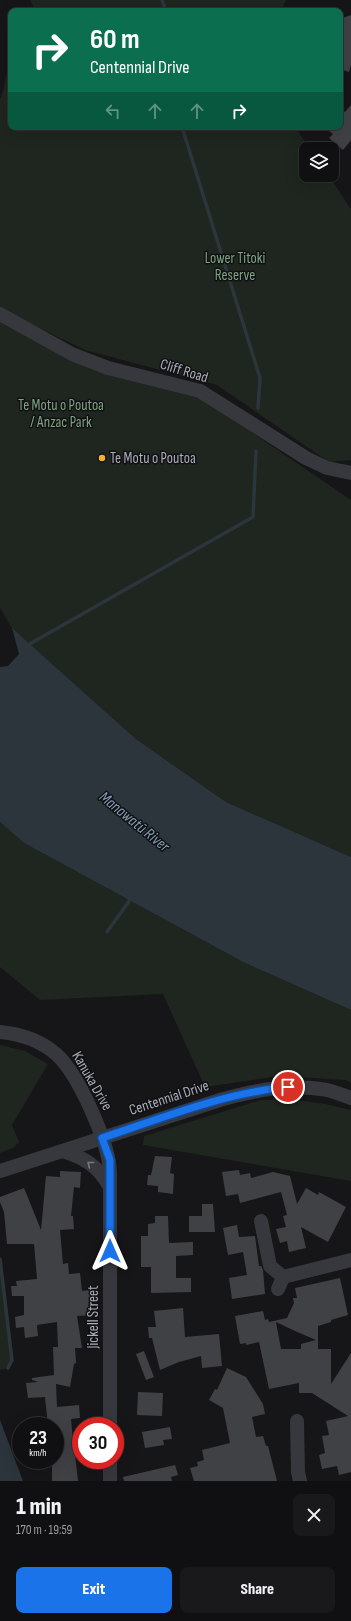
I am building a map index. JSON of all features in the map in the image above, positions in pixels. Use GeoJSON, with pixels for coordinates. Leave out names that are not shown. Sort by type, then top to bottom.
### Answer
{"type":"FeatureCollection","features":[{"type":"Feature","properties":{"kind":"street","name":"Cliff Road"},"geometry":{"type":"LineString","coordinates":[[0,314],[47,341],[108,368],[200,391],[306,458],[327,468],[351,473]]}},
{"type":"Feature","properties":{"kind":"street","name":"Kanuka Drive"},"geometry":{"type":"LineString","coordinates":[[0,1032],[16,1034],[30,1039],[56,1054],[69,1069],[88,1105],[102,1138]]}},
{"type":"Feature","properties":{"kind":"street","name":"Centennial Drive"},"geometry":{"type":"LineString","coordinates":[[0,1171],[223,1099],[257,1090],[288,1087],[322,1089],[351,1098]]}},
{"type":"Feature","properties":{"kind":"street","name":"Jickell Street"},"geometry":{"type":"LineString","coordinates":[[102,1138],[110,1160],[110,1417]]}},
{"type":"Feature","properties":{"kind":"street"},"geometry":{"type":"LineString","coordinates":[[63,1151],[82,1157],[103,1175],[110,1187]]}},
{"type":"Feature","properties":{"kind":"street"},"geometry":{"type":"LineString","coordinates":[[261,1221],[270,1266],[281,1283],[351,1260]]}},
{"type":"Feature","properties":{"kind":"street"},"geometry":{"type":"LineString","coordinates":[[297,1420],[298,1472],[300,1481]]}},
{"type":"Feature","properties":{"kind":"street"},"geometry":{"type":"LineString","coordinates":[[110,1469],[110,1481]]}},
{"type":"Feature","properties":{"kind":"green space"},"geometry":{"type":"Polygon","coordinates":[[[30,0],[286,0],[282,8],[34,8],[30,0]]]}},
{"type":"Feature","properties":{"kind":"green space","name":"Lower Titoki Reserve"},"geometry":{"type":"Polygon","coordinates":[[[8,68],[8,130],[297,130],[305,142],[299,142],[299,182],[333,182],[351,209],[351,460],[329,462],[217,385],[85,350],[0,309],[0,99],[8,68]]]}},
{"type":"Feature","properties":{"kind":"green space","name":"Te Motu o Poutoa / Anzac Park"},"geometry":{"type":"Polygon","coordinates":[[[0,322],[185,391],[210,404],[351,500],[351,857],[226,802],[136,739],[12,628],[0,608],[0,322]]]}},
{"type":"Feature","properties":{"kind":"green space"},"geometry":{"type":"Polygon","coordinates":[[[0,822],[24,843],[243,962],[351,1010],[351,1083],[346,1080],[279,1076],[205,1087],[163,994],[40,1000],[0,967],[0,822]]]}},
{"type":"Feature","properties":{"kind":"green space"},"geometry":{"type":"Polygon","coordinates":[[[0,1045],[25,1051],[48,1064],[12,1125],[19,1142],[13,1148],[0,1153],[0,1045]]]}},
{"type":"Feature","properties":{"kind":"green space"},"geometry":{"type":"Polygon","coordinates":[[[288,1099],[325,1104],[351,1110],[351,1181],[143,1145],[144,1136],[261,1100],[288,1099]]]}},
{"type":"Feature","properties":{"kind":"green space"},"geometry":{"type":"Polygon","coordinates":[[[0,1259],[12,1360],[8,1368],[0,1370],[0,1259]]]}},
{"type":"Feature","properties":{"kind":"water","name":"Manawatū River"},"geometry":{"type":"Polygon","coordinates":[[[12,628],[136,739],[226,802],[351,857],[351,1010],[243,962],[24,843],[0,822],[0,667],[8,666],[19,654],[12,628]]]}},
{"type":"Feature","properties":{"kind":"water"},"geometry":{"type":"Polygon","coordinates":[[[0,1420],[12,1452],[12,1469],[18,1469],[23,1481],[0,1481],[0,1420]]]}},
{"type":"Feature","properties":{"kind":"building"},"geometry":{"type":"Polygon","coordinates":[[[351,15],[351,65],[349,72],[343,70],[343,18],[351,15]]]}},
{"type":"Feature","properties":{"kind":"building"},"geometry":{"type":"Polygon","coordinates":[[[351,105],[351,140],[343,150],[339,147],[339,142],[334,142],[329,138],[333,134],[328,130],[343,130],[343,110],[345,112],[351,105]]]}},
{"type":"Feature","properties":{"kind":"building"},"geometry":{"type":"Polygon","coordinates":[[[155,1156],[172,1157],[170,1173],[174,1174],[173,1194],[158,1192],[158,1186],[147,1185],[148,1175],[151,1175],[155,1156]]]}},
{"type":"Feature","properties":{"kind":"building"},"geometry":{"type":"Polygon","coordinates":[[[239,1170],[240,1175],[250,1173],[251,1178],[273,1172],[290,1176],[297,1204],[306,1188],[318,1195],[319,1192],[346,1207],[328,1242],[301,1227],[306,1248],[289,1252],[287,1241],[280,1243],[276,1229],[286,1227],[283,1216],[287,1215],[281,1192],[240,1203],[238,1194],[226,1196],[222,1172],[239,1170]]]}},
{"type":"Feature","properties":{"kind":"building"},"geometry":{"type":"Polygon","coordinates":[[[60,1171],[81,1172],[80,1188],[74,1187],[71,1216],[73,1216],[74,1229],[60,1230],[63,1264],[68,1263],[69,1274],[80,1273],[82,1291],[90,1290],[92,1315],[77,1316],[82,1348],[75,1348],[76,1363],[74,1364],[70,1387],[56,1384],[57,1407],[79,1405],[80,1417],[72,1417],[71,1419],[72,1469],[77,1469],[78,1481],[52,1481],[52,1469],[64,1469],[64,1417],[47,1417],[45,1397],[28,1398],[26,1383],[38,1382],[32,1380],[32,1378],[54,1375],[53,1347],[58,1347],[57,1322],[37,1325],[38,1336],[25,1338],[24,1327],[16,1328],[15,1317],[24,1315],[24,1296],[12,1296],[11,1286],[17,1286],[16,1281],[37,1279],[34,1244],[7,1244],[4,1212],[0,1202],[0,1197],[24,1188],[41,1230],[46,1176],[60,1177],[60,1171]]]}},
{"type":"Feature","properties":{"kind":"building"},"geometry":{"type":"Polygon","coordinates":[[[202,1204],[213,1204],[215,1232],[189,1232],[189,1216],[202,1216],[202,1204]]]}},
{"type":"Feature","properties":{"kind":"building"},"geometry":{"type":"Polygon","coordinates":[[[155,1216],[168,1216],[169,1243],[193,1242],[193,1255],[176,1256],[176,1278],[191,1278],[191,1292],[151,1293],[151,1267],[141,1267],[141,1236],[148,1236],[148,1224],[155,1223],[155,1216]]]}},
{"type":"Feature","properties":{"kind":"building"},"geometry":{"type":"Polygon","coordinates":[[[237,1225],[239,1237],[255,1236],[259,1266],[261,1266],[263,1270],[265,1294],[232,1299],[229,1278],[247,1275],[243,1252],[228,1255],[223,1228],[237,1225]]]}},
{"type":"Feature","properties":{"kind":"building"},"geometry":{"type":"Polygon","coordinates":[[[340,1278],[348,1315],[318,1326],[318,1349],[331,1349],[331,1384],[351,1353],[351,1472],[339,1475],[337,1466],[322,1469],[319,1455],[325,1453],[322,1436],[329,1435],[326,1421],[348,1416],[312,1393],[299,1393],[299,1383],[269,1389],[259,1342],[246,1345],[246,1343],[240,1344],[235,1316],[263,1311],[265,1320],[268,1319],[269,1322],[287,1318],[294,1303],[293,1298],[297,1298],[295,1288],[340,1278]],[[276,1322],[281,1349],[301,1349],[301,1344],[316,1340],[276,1322]]]}},
{"type":"Feature","properties":{"kind":"building"},"geometry":{"type":"Polygon","coordinates":[[[183,1308],[185,1337],[219,1334],[222,1366],[202,1368],[201,1356],[179,1362],[160,1370],[152,1338],[149,1338],[148,1327],[156,1327],[154,1311],[183,1308]]]}},
{"type":"Feature","properties":{"kind":"building"},"geometry":{"type":"Polygon","coordinates":[[[144,1351],[154,1377],[146,1380],[136,1354],[144,1351]]]}},
{"type":"Feature","properties":{"kind":"building"},"geometry":{"type":"Polygon","coordinates":[[[227,1368],[246,1377],[263,1404],[265,1414],[252,1417],[256,1437],[263,1436],[266,1446],[268,1446],[277,1481],[194,1481],[190,1468],[198,1466],[197,1462],[204,1460],[202,1450],[230,1443],[223,1408],[209,1400],[215,1389],[217,1390],[227,1368]]]}},
{"type":"Feature","properties":{"kind":"building"},"geometry":{"type":"Polygon","coordinates":[[[138,1392],[163,1393],[162,1416],[137,1415],[138,1392]]]}},
{"type":"Feature","properties":{"kind":"building"},"geometry":{"type":"Polygon","coordinates":[[[170,1427],[172,1439],[163,1440],[164,1445],[145,1448],[142,1432],[170,1427]]]}},
{"type":"Feature","properties":{"kind":"building"},"geometry":{"type":"Polygon","coordinates":[[[175,1465],[178,1475],[171,1477],[172,1481],[124,1481],[123,1477],[175,1465]]]}},
{"type":"Feature","properties":{"kind":"waterway"},"geometry":{"type":"LineString","coordinates":[[162,0],[165,8]]}},
{"type":"Feature","properties":{"kind":"waterway"},"geometry":{"type":"LineString","coordinates":[[183,130],[260,378],[258,408]]}},
{"type":"Feature","properties":{"kind":"waterway"},"geometry":{"type":"LineString","coordinates":[[26,646],[253,517],[256,451]]}},
{"type":"Feature","properties":{"kind":"waterway"},"geometry":{"type":"LineString","coordinates":[[107,932],[132,897]]}},
{"type":"Feature","properties":{"kind":"waterway"},"geometry":{"type":"LineString","coordinates":[[0,1259],[12,1360],[8,1368]]}},
{"type":"Feature","properties":{"kind":"place","name":"Te Motu o Poutoa"},"geometry":{"type":"Point","coordinates":[102,458]}},
{"type":"Feature","properties":{"kind":"route"},"geometry":{"type":"LineString","coordinates":[[110,1251],[110,1160],[102,1138],[223,1099],[257,1090],[288,1087]]}}]}
